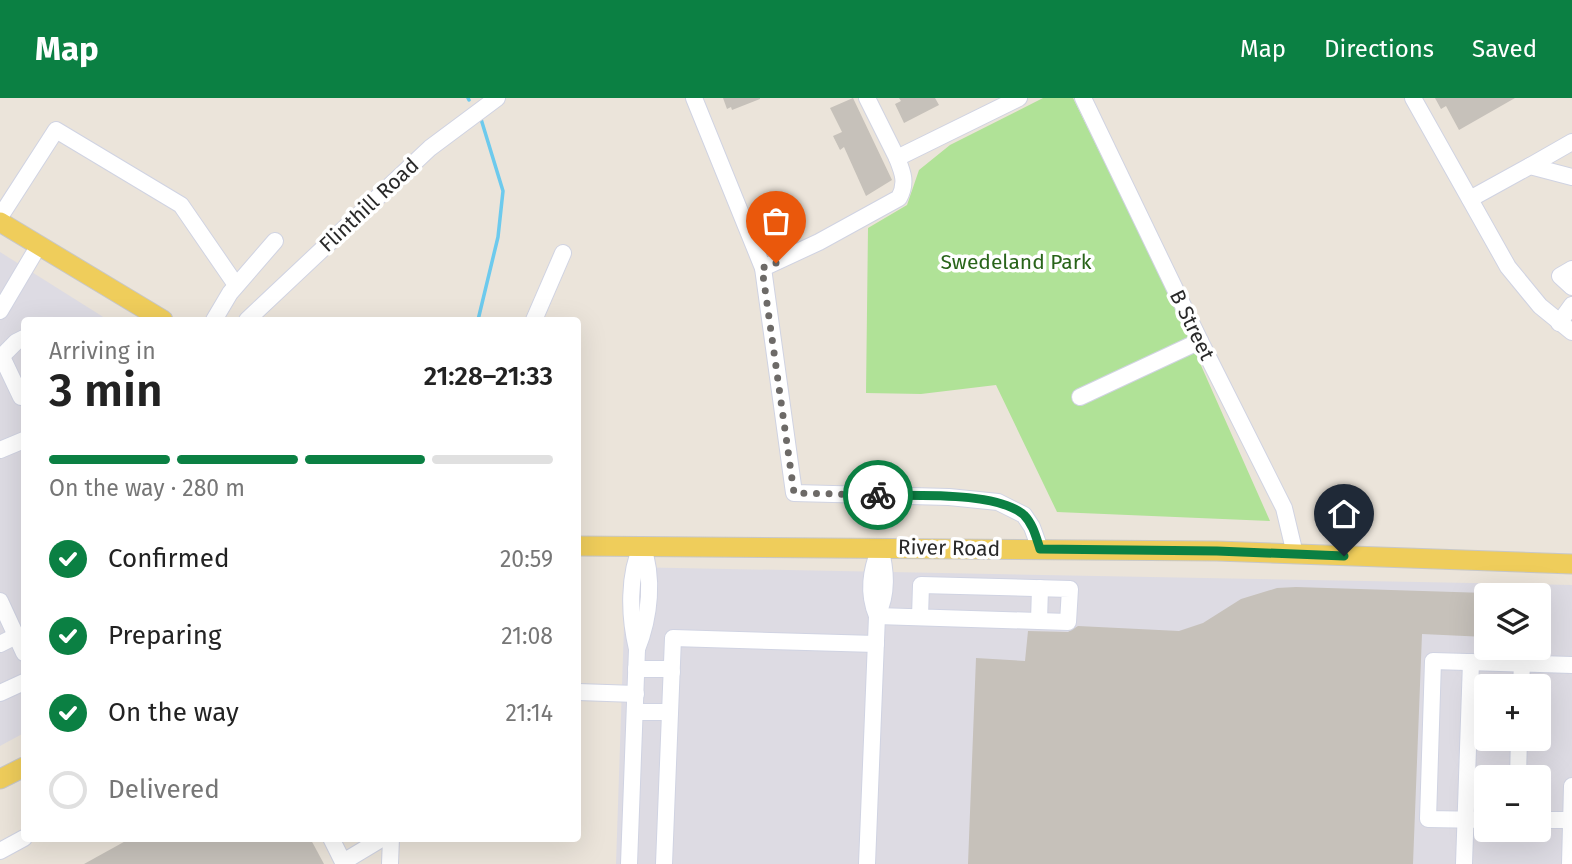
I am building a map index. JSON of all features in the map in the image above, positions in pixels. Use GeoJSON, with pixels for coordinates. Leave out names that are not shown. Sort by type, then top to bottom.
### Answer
{"type":"FeatureCollection","features":[{"type":"Feature","properties":{"kind":"main road"},"geometry":{"type":"LineString","coordinates":[[0,220],[158,317]]}},
{"type":"Feature","properties":{"kind":"main road","name":"River Road"},"geometry":{"type":"LineString","coordinates":[[581,546],[1040,549],[1295,554],[1572,564]]}},
{"type":"Feature","properties":{"kind":"main road"},"geometry":{"type":"LineString","coordinates":[[0,779],[21,768]]}},
{"type":"Feature","properties":{"kind":"street","name":"Flinthill Road"},"geometry":{"type":"LineString","coordinates":[[250,317],[430,148],[497,98]]}},
{"type":"Feature","properties":{"kind":"street"},"geometry":{"type":"LineString","coordinates":[[694,98],[762,268],[794,493],[949,497],[998,502],[1024,515],[1032,527],[1040,549]]}},
{"type":"Feature","properties":{"kind":"street"},"geometry":{"type":"LineString","coordinates":[[762,268],[819,243],[899,198],[905,179],[867,98]]}},
{"type":"Feature","properties":{"kind":"street"},"geometry":{"type":"LineString","coordinates":[[897,158],[1019,98]]}},
{"type":"Feature","properties":{"kind":"street","name":"B Street"},"geometry":{"type":"LineString","coordinates":[[1083,98],[1284,508],[1295,554]]}},
{"type":"Feature","properties":{"kind":"street"},"geometry":{"type":"LineString","coordinates":[[1413,98],[1518,281],[1565,327],[1572,305]]}},
{"type":"Feature","properties":{"kind":"street"},"geometry":{"type":"LineString","coordinates":[[0,220],[56,130],[181,205],[236,285]]}},
{"type":"Feature","properties":{"kind":"street"},"geometry":{"type":"LineString","coordinates":[[1470,199],[1572,142]]}},
{"type":"Feature","properties":{"kind":"street"},"geometry":{"type":"LineString","coordinates":[[1530,166],[1572,177]]}},
{"type":"Feature","properties":{"kind":"street"},"geometry":{"type":"LineString","coordinates":[[216,317],[236,285],[275,242]]}},
{"type":"Feature","properties":{"kind":"street"},"geometry":{"type":"LineString","coordinates":[[0,311],[39,246]]}},
{"type":"Feature","properties":{"kind":"street"},"geometry":{"type":"LineString","coordinates":[[535,317],[563,253]]}},
{"type":"Feature","properties":{"kind":"street"},"geometry":{"type":"LineString","coordinates":[[1572,269],[1560,275],[1572,287]]}},
{"type":"Feature","properties":{"kind":"street"},"geometry":{"type":"LineString","coordinates":[[21,340],[1,357],[21,397]]}},
{"type":"Feature","properties":{"kind":"street"},"geometry":{"type":"LineString","coordinates":[[1080,397],[1200,341]]}},
{"type":"Feature","properties":{"kind":"street"},"geometry":{"type":"LineString","coordinates":[[0,450],[21,441]]}},
{"type":"Feature","properties":{"kind":"street"},"geometry":{"type":"LineString","coordinates":[[629,864],[637,649],[632,625],[634,562],[642,545]]}},
{"type":"Feature","properties":{"kind":"street"},"geometry":{"type":"LineString","coordinates":[[867,864],[877,616],[871,600],[871,590],[872,568],[880,548]]}},
{"type":"Feature","properties":{"kind":"street"},"geometry":{"type":"LineString","coordinates":[[877,616],[1069,622],[1070,589],[921,585],[920,617]]}},
{"type":"Feature","properties":{"kind":"street"},"geometry":{"type":"LineString","coordinates":[[1039,621],[1040,588]]}},
{"type":"Feature","properties":{"kind":"street"},"geometry":{"type":"LineString","coordinates":[[0,602],[21,647]]}},
{"type":"Feature","properties":{"kind":"street"},"geometry":{"type":"LineString","coordinates":[[0,644],[16,636]]}},
{"type":"Feature","properties":{"kind":"street"},"geometry":{"type":"LineString","coordinates":[[664,864],[673,638],[876,644]]}},
{"type":"Feature","properties":{"kind":"street"},"geometry":{"type":"LineString","coordinates":[[1474,820],[1428,819],[1433,661],[1572,665]]}},
{"type":"Feature","properties":{"kind":"street"},"geometry":{"type":"LineString","coordinates":[[1464,864],[1471,662]]}},
{"type":"Feature","properties":{"kind":"street"},"geometry":{"type":"LineString","coordinates":[[1522,664],[1522,674]]}},
{"type":"Feature","properties":{"kind":"street"},"geometry":{"type":"LineString","coordinates":[[636,668],[665,669],[672,672]]}},
{"type":"Feature","properties":{"kind":"street"},"geometry":{"type":"LineString","coordinates":[[0,694],[21,684]]}},
{"type":"Feature","properties":{"kind":"street"},"geometry":{"type":"LineString","coordinates":[[581,692],[636,694]]}},
{"type":"Feature","properties":{"kind":"street"},"geometry":{"type":"LineString","coordinates":[[635,712],[670,712]]}},
{"type":"Feature","properties":{"kind":"street"},"geometry":{"type":"LineString","coordinates":[[1570,864],[1572,786]]}},
{"type":"Feature","properties":{"kind":"street"},"geometry":{"type":"LineString","coordinates":[[1551,820],[1571,820]]}},
{"type":"Feature","properties":{"kind":"street"},"geometry":{"type":"LineString","coordinates":[[0,851],[21,840]]}},
{"type":"Feature","properties":{"kind":"street"},"geometry":{"type":"LineString","coordinates":[[333,842],[344,863],[373,842]]}},
{"type":"Feature","properties":{"kind":"street"},"geometry":{"type":"LineString","coordinates":[[390,864],[391,842]]}},
{"type":"Feature","properties":{"kind":"shaded area"},"geometry":{"type":"Polygon","coordinates":[[[0,252],[103,317],[21,317],[21,735],[0,746],[0,252]]]}},
{"type":"Feature","properties":{"kind":"shaded area"},"geometry":{"type":"Polygon","coordinates":[[[626,567],[1474,583],[1474,660],[1551,660],[1551,585],[1572,585],[1572,864],[616,864],[626,567]]]}},
{"type":"Feature","properties":{"kind":"green space","name":"Swedeland Park"},"geometry":{"type":"Polygon","coordinates":[[[1043,98],[1073,98],[1172,300],[1270,521],[1057,512],[996,385],[921,394],[866,393],[868,228],[907,205],[919,170],[950,145],[1043,98]]]}},
{"type":"Feature","properties":{"kind":"building"},"geometry":{"type":"Polygon","coordinates":[[[723,98],[760,99],[732,110],[731,107],[727,109],[723,98]]]}},
{"type":"Feature","properties":{"kind":"building"},"geometry":{"type":"Polygon","coordinates":[[[853,98],[892,180],[866,196],[844,147],[840,150],[833,136],[842,132],[830,108],[853,98]]]}},
{"type":"Feature","properties":{"kind":"building"},"geometry":{"type":"Polygon","coordinates":[[[899,98],[935,98],[939,105],[904,123],[895,104],[901,101],[899,98]]]}},
{"type":"Feature","properties":{"kind":"building"},"geometry":{"type":"Polygon","coordinates":[[[1435,98],[1515,98],[1459,130],[1446,106],[1441,109],[1435,98]]]}},
{"type":"Feature","properties":{"kind":"building"},"geometry":{"type":"Polygon","coordinates":[[[1277,588],[1474,593],[1474,636],[1422,634],[1413,864],[968,864],[976,658],[1025,661],[1028,631],[1068,632],[1078,626],[1179,631],[1203,623],[1241,599],[1277,588]]]}},
{"type":"Feature","properties":{"kind":"building"},"geometry":{"type":"Polygon","coordinates":[[[124,842],[312,842],[324,864],[84,864],[124,842]]]}},
{"type":"Feature","properties":{"kind":"waterway"},"geometry":{"type":"LineString","coordinates":[[479,317],[498,237],[503,191],[481,119]]}},
{"type":"Feature","properties":{"kind":"way so far"},"geometry":{"type":"LineString","coordinates":[[776,263],[762,268],[794,493],[878,495]]}},
{"type":"Feature","properties":{"kind":"route"},"geometry":{"type":"LineString","coordinates":[[878,495],[949,497],[998,502],[1017,510],[1029,520],[1040,549],[1344,556]]}}]}
